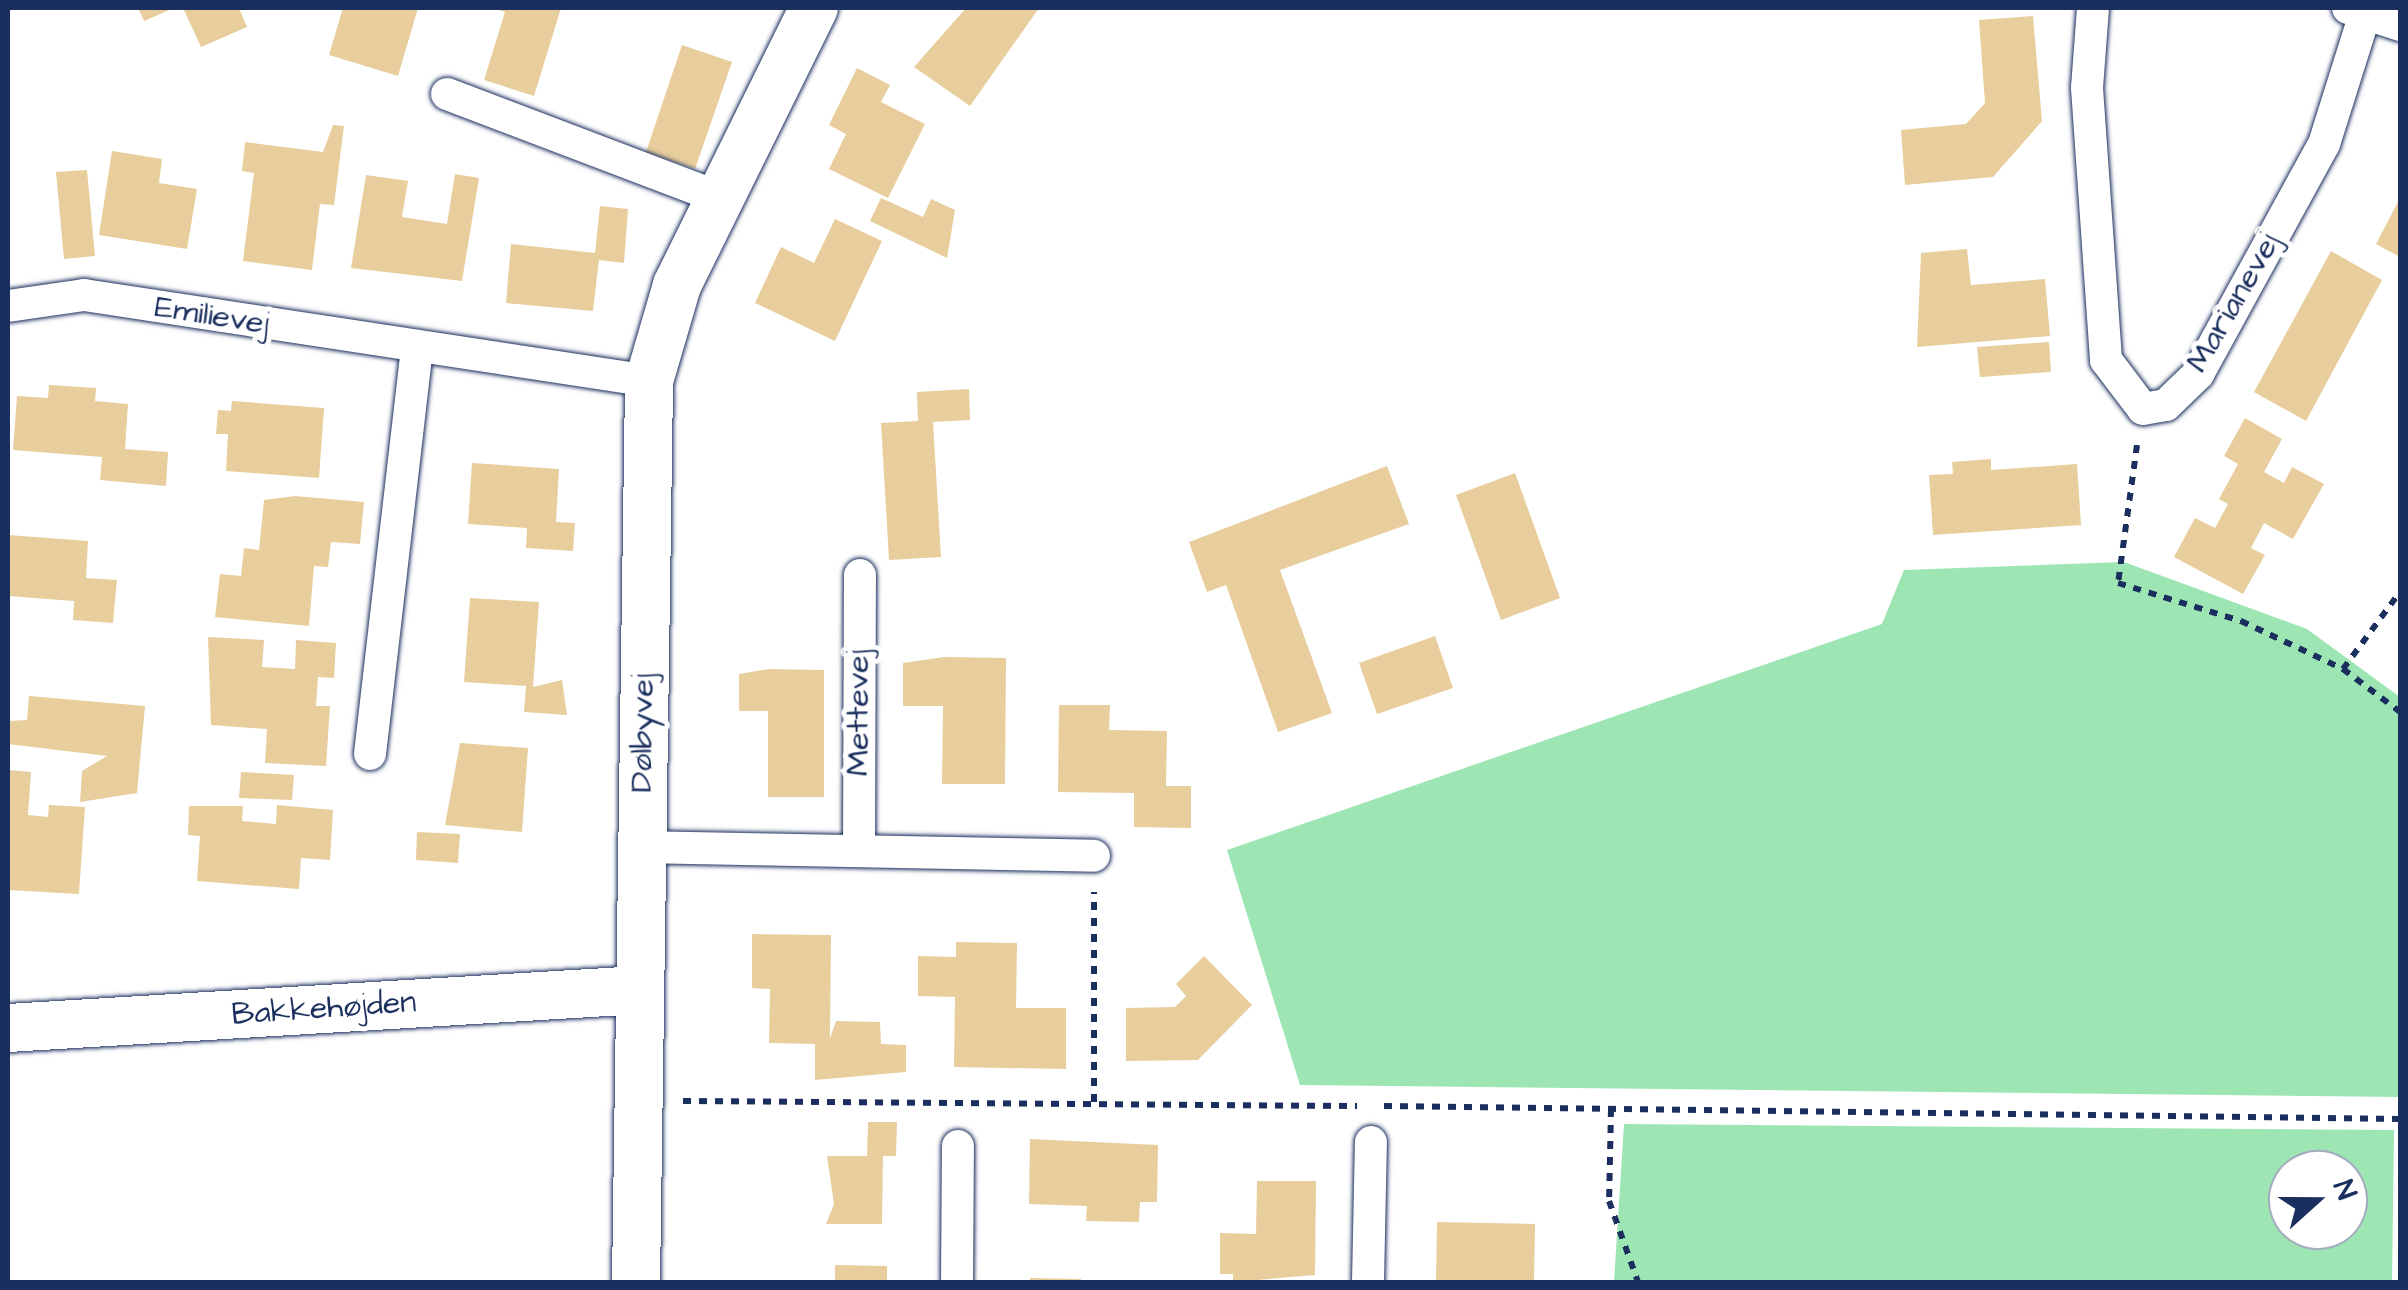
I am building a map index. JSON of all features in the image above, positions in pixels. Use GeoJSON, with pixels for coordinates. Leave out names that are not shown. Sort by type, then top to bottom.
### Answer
{"type":"FeatureCollection","features":[{"type":"Feature","properties":{"kind":"street","name":"Dølbyvej"},"geometry":{"type":"LineString","coordinates":[[636,1282],[649,381],[716,196],[814,8]]}},
{"type":"Feature","properties":{"kind":"street"},"geometry":{"type":"LineString","coordinates":[[2093,8],[2087,88],[2106,360],[2142,409]]}},
{"type":"Feature","properties":{"kind":"street","name":"Marianevej"},"geometry":{"type":"LineString","coordinates":[[2142,409],[2166,405],[2198,374],[2324,144],[2356,9],[2400,26]]}},
{"type":"Feature","properties":{"kind":"street"},"geometry":{"type":"LineString","coordinates":[[447,94],[716,196]]}},
{"type":"Feature","properties":{"kind":"street","name":"Emilievej"},"geometry":{"type":"LineString","coordinates":[[8,306],[84,295],[418,349],[649,381]]}},
{"type":"Feature","properties":{"kind":"street"},"geometry":{"type":"LineString","coordinates":[[370,754],[418,349]]}},
{"type":"Feature","properties":{"kind":"street","name":"Mettevej"},"geometry":{"type":"LineString","coordinates":[[859,850],[860,575]]}},
{"type":"Feature","properties":{"kind":"street"},"geometry":{"type":"LineString","coordinates":[[641,847],[1094,856]]}},
{"type":"Feature","properties":{"kind":"street","name":"Bakkehøjden"},"geometry":{"type":"LineString","coordinates":[[8,1028],[640,990]]}},
{"type":"Feature","properties":{"kind":"street"},"geometry":{"type":"LineString","coordinates":[[1368,1282],[1370,1142]]}},
{"type":"Feature","properties":{"kind":"street"},"geometry":{"type":"LineString","coordinates":[[957,1282],[958,1146]]}},
{"type":"Feature","properties":{"kind":"path"},"geometry":{"type":"LineString","coordinates":[[2142,409],[2118,583],[2241,621],[2343,669],[2400,712]]}},
{"type":"Feature","properties":{"kind":"path"},"geometry":{"type":"LineString","coordinates":[[2343,669],[2400,592]]}},
{"type":"Feature","properties":{"kind":"path"},"geometry":{"type":"LineString","coordinates":[[1094,856],[1094,1102]]}},
{"type":"Feature","properties":{"kind":"path"},"geometry":{"type":"LineString","coordinates":[[682,1082],[683,1119]]}},
{"type":"Feature","properties":{"kind":"path"},"geometry":{"type":"LineString","coordinates":[[683,1101],[1094,1102],[2400,1119]]}},
{"type":"Feature","properties":{"kind":"path"},"geometry":{"type":"LineString","coordinates":[[1612,1109],[1610,1200],[1638,1282]]}},
{"type":"Feature","properties":{"kind":"green space"},"geometry":{"type":"Polygon","coordinates":[[[2124,562],[2307,629],[2400,697],[2400,1097],[1300,1085],[1227,850],[1882,624],[1904,570],[2124,562]]]}},
{"type":"Feature","properties":{"kind":"green space"},"geometry":{"type":"Polygon","coordinates":[[[1624,1124],[2394,1130],[2392,1282],[1614,1282],[1624,1124]]]}},
{"type":"Feature","properties":{"kind":"building"},"geometry":{"type":"Polygon","coordinates":[[[138,8],[174,8],[144,21],[138,8]]]}},
{"type":"Feature","properties":{"kind":"building"},"geometry":{"type":"Polygon","coordinates":[[[183,8],[239,8],[247,27],[201,47],[183,8]]]}},
{"type":"Feature","properties":{"kind":"building"},"geometry":{"type":"Polygon","coordinates":[[[343,8],[418,8],[398,76],[329,55],[343,8]]]}},
{"type":"Feature","properties":{"kind":"building"},"geometry":{"type":"Polygon","coordinates":[[[494,8],[561,8],[534,96],[484,80],[505,12],[494,8]]]}},
{"type":"Feature","properties":{"kind":"building"},"geometry":{"type":"Polygon","coordinates":[[[966,8],[1039,8],[970,106],[914,67],[966,8]]]}},
{"type":"Feature","properties":{"kind":"building"},"geometry":{"type":"Polygon","coordinates":[[[2033,16],[2042,121],[1993,177],[1905,185],[1901,130],[1966,124],[1985,103],[1979,20],[2033,16]]]}},
{"type":"Feature","properties":{"kind":"building"},"geometry":{"type":"Polygon","coordinates":[[[682,45],[732,62],[695,169],[646,152],[682,45]]]}},
{"type":"Feature","properties":{"kind":"building"},"geometry":{"type":"Polygon","coordinates":[[[857,68],[890,85],[881,102],[925,124],[888,198],[829,169],[846,134],[829,125],[857,68]]]}},
{"type":"Feature","properties":{"kind":"building"},"geometry":{"type":"Polygon","coordinates":[[[333,125],[344,126],[334,205],[320,204],[312,270],[243,261],[254,173],[242,171],[245,142],[323,152],[333,125]]]}},
{"type":"Feature","properties":{"kind":"building"},"geometry":{"type":"Polygon","coordinates":[[[112,151],[162,159],[159,183],[197,189],[187,249],[99,235],[112,151]]]}},
{"type":"Feature","properties":{"kind":"building"},"geometry":{"type":"Polygon","coordinates":[[[87,170],[95,256],[64,259],[56,172],[87,170]]]}},
{"type":"Feature","properties":{"kind":"building"},"geometry":{"type":"Polygon","coordinates":[[[455,174],[479,178],[462,281],[351,268],[366,175],[408,181],[402,217],[447,224],[455,174]]]}},
{"type":"Feature","properties":{"kind":"building"},"geometry":{"type":"Polygon","coordinates":[[[881,198],[923,217],[931,199],[955,210],[947,258],[870,221],[881,198]]]}},
{"type":"Feature","properties":{"kind":"building"},"geometry":{"type":"Polygon","coordinates":[[[2400,198],[2400,257],[2376,244],[2400,198]]]}},
{"type":"Feature","properties":{"kind":"building"},"geometry":{"type":"Polygon","coordinates":[[[600,206],[628,209],[624,263],[599,260],[593,311],[506,303],[511,244],[595,253],[600,206]]]}},
{"type":"Feature","properties":{"kind":"building"},"geometry":{"type":"Polygon","coordinates":[[[835,219],[882,241],[835,341],[755,303],[781,247],[814,263],[835,219]]]}},
{"type":"Feature","properties":{"kind":"building"},"geometry":{"type":"Polygon","coordinates":[[[1967,249],[1971,285],[2045,279],[2050,336],[1917,347],[1921,253],[1967,249]]]}},
{"type":"Feature","properties":{"kind":"building"},"geometry":{"type":"Polygon","coordinates":[[[2331,251],[2382,280],[2306,421],[2254,392],[2331,251]]]}},
{"type":"Feature","properties":{"kind":"building"},"geometry":{"type":"Polygon","coordinates":[[[2049,342],[2051,372],[1980,377],[1977,347],[2049,342]]]}},
{"type":"Feature","properties":{"kind":"building"},"geometry":{"type":"Polygon","coordinates":[[[49,385],[96,388],[95,401],[128,404],[125,449],[168,452],[166,486],[100,480],[102,457],[13,450],[17,396],[48,398],[49,385]]]}},
{"type":"Feature","properties":{"kind":"building"},"geometry":{"type":"Polygon","coordinates":[[[969,389],[970,420],[933,422],[941,557],[889,560],[881,423],[918,421],[917,392],[969,389]]]}},
{"type":"Feature","properties":{"kind":"building"},"geometry":{"type":"Polygon","coordinates":[[[232,401],[324,408],[319,478],[226,471],[228,434],[216,434],[218,410],[231,411],[232,401]]]}},
{"type":"Feature","properties":{"kind":"building"},"geometry":{"type":"Polygon","coordinates":[[[2245,418],[2282,439],[2264,472],[2284,483],[2292,467],[2324,484],[2293,539],[2264,523],[2251,548],[2265,555],[2243,594],[2174,557],[2195,518],[2215,528],[2228,504],[2219,499],[2238,464],[2224,456],[2245,418]]]}},
{"type":"Feature","properties":{"kind":"building"},"geometry":{"type":"Polygon","coordinates":[[[1991,459],[1991,470],[2077,464],[2081,525],[1933,535],[1929,475],[1953,474],[1952,462],[1991,459]]]}},
{"type":"Feature","properties":{"kind":"building"},"geometry":{"type":"Polygon","coordinates":[[[472,463],[559,469],[556,522],[575,523],[573,551],[526,548],[527,528],[468,524],[472,463]]]}},
{"type":"Feature","properties":{"kind":"building"},"geometry":{"type":"Polygon","coordinates":[[[1387,466],[1409,524],[1280,570],[1332,713],[1278,732],[1226,585],[1207,592],[1189,542],[1387,466]]]}},
{"type":"Feature","properties":{"kind":"building"},"geometry":{"type":"Polygon","coordinates":[[[1515,473],[1560,598],[1501,620],[1456,495],[1515,473]]]}},
{"type":"Feature","properties":{"kind":"building"},"geometry":{"type":"Polygon","coordinates":[[[295,496],[364,502],[360,544],[331,542],[328,567],[314,566],[309,626],[215,617],[220,574],[241,576],[244,548],[259,550],[264,500],[295,496]]]}},
{"type":"Feature","properties":{"kind":"building"},"geometry":{"type":"Polygon","coordinates":[[[8,535],[88,541],[86,578],[117,580],[113,623],[73,620],[74,601],[8,596],[8,535]]]}},
{"type":"Feature","properties":{"kind":"building"},"geometry":{"type":"Polygon","coordinates":[[[470,598],[539,602],[533,687],[562,680],[567,715],[524,712],[526,686],[464,682],[470,598]]]}},
{"type":"Feature","properties":{"kind":"building"},"geometry":{"type":"Polygon","coordinates":[[[1435,636],[1453,688],[1377,714],[1359,663],[1435,636]]]}},
{"type":"Feature","properties":{"kind":"building"},"geometry":{"type":"Polygon","coordinates":[[[208,637],[264,640],[262,667],[295,669],[296,640],[336,643],[334,678],[318,677],[316,706],[330,706],[326,766],[265,763],[267,729],[211,725],[208,637]]]}},
{"type":"Feature","properties":{"kind":"building"},"geometry":{"type":"Polygon","coordinates":[[[944,657],[1006,658],[1005,784],[942,784],[943,706],[903,706],[903,663],[944,657]]]}},
{"type":"Feature","properties":{"kind":"building"},"geometry":{"type":"Polygon","coordinates":[[[769,669],[824,670],[824,797],[768,797],[768,711],[739,711],[739,674],[769,669]]]}},
{"type":"Feature","properties":{"kind":"building"},"geometry":{"type":"Polygon","coordinates":[[[29,696],[145,706],[137,793],[80,802],[82,771],[107,756],[8,744],[8,721],[27,720],[29,696]]]}},
{"type":"Feature","properties":{"kind":"building"},"geometry":{"type":"Polygon","coordinates":[[[1059,705],[1110,705],[1109,730],[1167,731],[1166,786],[1191,786],[1191,828],[1134,827],[1134,793],[1058,792],[1059,705]]]}},
{"type":"Feature","properties":{"kind":"building"},"geometry":{"type":"Polygon","coordinates":[[[460,743],[528,748],[522,832],[445,825],[460,743]]]}},
{"type":"Feature","properties":{"kind":"building"},"geometry":{"type":"Polygon","coordinates":[[[8,770],[31,772],[28,815],[48,817],[49,805],[85,807],[79,894],[8,890],[8,770]]]}},
{"type":"Feature","properties":{"kind":"building"},"geometry":{"type":"Polygon","coordinates":[[[241,772],[294,775],[292,800],[239,798],[241,772]]]}},
{"type":"Feature","properties":{"kind":"building"},"geometry":{"type":"Polygon","coordinates":[[[277,805],[333,810],[330,860],[301,858],[299,889],[197,881],[200,836],[188,835],[189,806],[243,806],[242,821],[276,824],[277,805]]]}},
{"type":"Feature","properties":{"kind":"building"},"geometry":{"type":"Polygon","coordinates":[[[417,832],[460,834],[458,863],[416,860],[417,832]]]}},
{"type":"Feature","properties":{"kind":"building"},"geometry":{"type":"Polygon","coordinates":[[[752,934],[831,935],[830,1038],[836,1021],[880,1022],[881,1044],[906,1045],[906,1072],[815,1080],[815,1044],[769,1043],[770,989],[752,988],[752,934]]]}},
{"type":"Feature","properties":{"kind":"building"},"geometry":{"type":"Polygon","coordinates":[[[956,942],[1017,943],[1016,1008],[1066,1008],[1066,1069],[954,1067],[955,997],[918,996],[918,956],[956,957],[956,942]]]}},
{"type":"Feature","properties":{"kind":"building"},"geometry":{"type":"Polygon","coordinates":[[[1204,956],[1252,1005],[1198,1060],[1126,1061],[1126,1008],[1175,1007],[1186,996],[1176,984],[1204,956]]]}},
{"type":"Feature","properties":{"kind":"building"},"geometry":{"type":"Polygon","coordinates":[[[868,1122],[897,1122],[896,1156],[883,1156],[882,1224],[826,1224],[834,1204],[827,1156],[867,1156],[868,1122]]]}},
{"type":"Feature","properties":{"kind":"building"},"geometry":{"type":"Polygon","coordinates":[[[1030,1139],[1158,1145],[1157,1202],[1140,1202],[1139,1222],[1086,1221],[1087,1206],[1029,1204],[1030,1139]]]}},
{"type":"Feature","properties":{"kind":"building"},"geometry":{"type":"Polygon","coordinates":[[[1257,1181],[1316,1181],[1315,1275],[1233,1282],[1233,1274],[1220,1274],[1220,1233],[1256,1234],[1257,1181]]]}},
{"type":"Feature","properties":{"kind":"building"},"geometry":{"type":"Polygon","coordinates":[[[1437,1222],[1535,1224],[1534,1282],[1436,1282],[1437,1222]]]}},
{"type":"Feature","properties":{"kind":"building"},"geometry":{"type":"Polygon","coordinates":[[[835,1265],[887,1266],[887,1282],[835,1282],[835,1265]]]}},
{"type":"Feature","properties":{"kind":"building"},"geometry":{"type":"Polygon","coordinates":[[[1030,1278],[1081,1279],[1081,1282],[1030,1282],[1030,1278]]]}}]}
